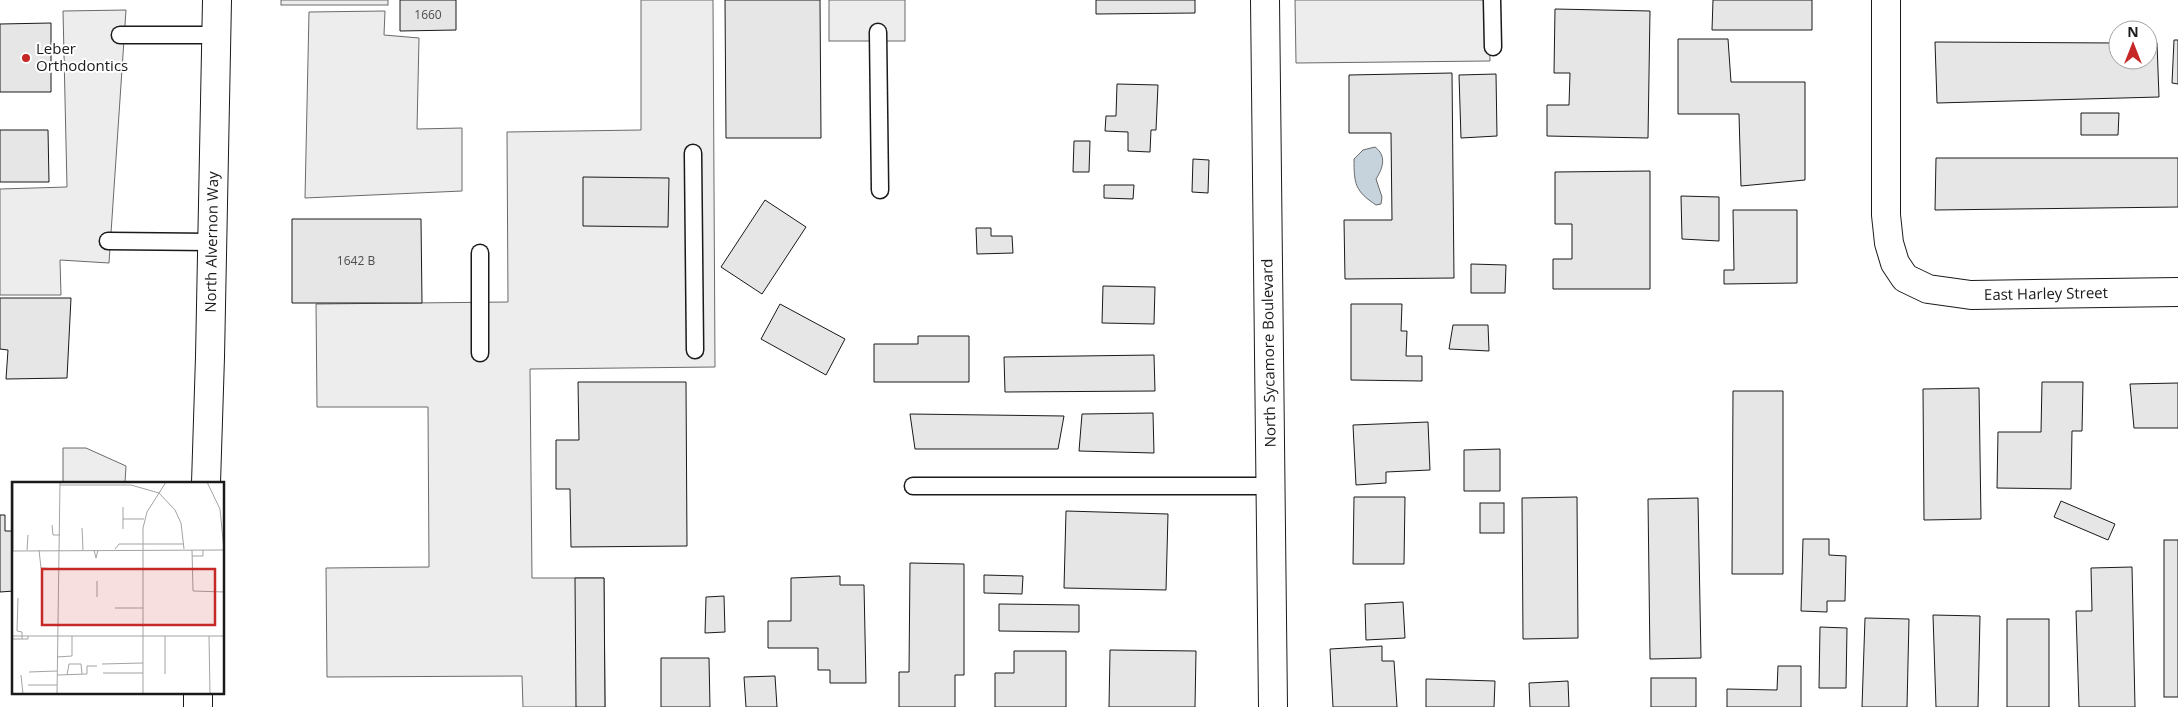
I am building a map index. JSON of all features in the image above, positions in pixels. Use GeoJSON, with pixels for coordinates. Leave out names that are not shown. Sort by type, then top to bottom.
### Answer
{"type":"FeatureCollection","features":[{"type":"Feature","properties":{"kind":"street","name":"North Alvernon Way"},"geometry":{"type":"LineString","coordinates":[[206,482],[216,0]]}},
{"type":"Feature","properties":{"kind":"street","name":"North Sycamore Boulevard"},"geometry":{"type":"LineString","coordinates":[[1265,0],[1272,486],[1273,707]]}},
{"type":"Feature","properties":{"kind":"street","name":"East Harley Street"},"geometry":{"type":"LineString","coordinates":[[1886,0],[1886,215],[1889,243],[1895,263],[1905,278],[1914,284],[1949,294],[2178,292]]}},
{"type":"Feature","properties":{"kind":"street"},"geometry":{"type":"LineString","coordinates":[[198,694],[198,707]]}},
{"type":"Feature","properties":{"kind":"lane"},"geometry":{"type":"LineString","coordinates":[[1492,0],[1493,47]]}},
{"type":"Feature","properties":{"kind":"lane"},"geometry":{"type":"LineString","coordinates":[[878,32],[880,190]]}},
{"type":"Feature","properties":{"kind":"lane"},"geometry":{"type":"LineString","coordinates":[[120,35],[216,35]]}},
{"type":"Feature","properties":{"kind":"lane"},"geometry":{"type":"LineString","coordinates":[[693,152],[695,350]]}},
{"type":"Feature","properties":{"kind":"lane"},"geometry":{"type":"LineString","coordinates":[[108,241],[212,242]]}},
{"type":"Feature","properties":{"kind":"lane"},"geometry":{"type":"LineString","coordinates":[[480,253],[480,353]]}},
{"type":"Feature","properties":{"kind":"lane"},"geometry":{"type":"LineString","coordinates":[[913,486],[1272,486]]}},
{"type":"Feature","properties":{"kind":"shaded area"},"geometry":{"type":"Polygon","coordinates":[[[281,0],[388,0],[388,5],[281,5],[281,0]]]}},
{"type":"Feature","properties":{"kind":"shaded area"},"geometry":{"type":"Polygon","coordinates":[[[641,0],[713,0],[715,367],[530,369],[532,578],[604,578],[605,707],[523,707],[522,676],[327,677],[326,568],[429,567],[428,407],[317,407],[316,304],[508,302],[507,132],[641,130],[641,0]]]}},
{"type":"Feature","properties":{"kind":"shaded area"},"geometry":{"type":"Polygon","coordinates":[[[829,0],[905,0],[905,41],[829,41],[829,0]]]}},
{"type":"Feature","properties":{"kind":"shaded area"},"geometry":{"type":"Polygon","coordinates":[[[1295,0],[1489,0],[1490,61],[1296,63],[1295,0]]]}},
{"type":"Feature","properties":{"kind":"shaded area"},"geometry":{"type":"Polygon","coordinates":[[[126,10],[109,263],[60,260],[61,295],[0,295],[0,189],[67,187],[63,11],[126,10]]]}},
{"type":"Feature","properties":{"kind":"shaded area"},"geometry":{"type":"Polygon","coordinates":[[[385,11],[384,35],[419,38],[417,129],[462,128],[462,191],[305,198],[309,12],[385,11]]]}},
{"type":"Feature","properties":{"kind":"shaded area"},"geometry":{"type":"Polygon","coordinates":[[[1375,147],[1381,154],[1383,162],[1376,179],[1382,197],[1381,204],[1376,205],[1357,186],[1354,168],[1354,159],[1363,150],[1375,147]]]}},
{"type":"Feature","properties":{"kind":"shaded area"},"geometry":{"type":"Polygon","coordinates":[[[63,448],[86,448],[126,466],[125,482],[63,482],[63,448]]]}},
{"type":"Feature","properties":{"kind":"building"},"geometry":{"type":"Polygon","coordinates":[[[400,0],[456,0],[456,30],[400,31],[400,0]]]}},
{"type":"Feature","properties":{"kind":"building"},"geometry":{"type":"Polygon","coordinates":[[[725,0],[820,0],[821,138],[726,138],[725,0]]]}},
{"type":"Feature","properties":{"kind":"building"},"geometry":{"type":"Polygon","coordinates":[[[1096,0],[1195,0],[1195,13],[1096,14],[1096,0]]]}},
{"type":"Feature","properties":{"kind":"building"},"geometry":{"type":"Polygon","coordinates":[[[1713,0],[1812,0],[1812,30],[1712,30],[1713,0]]]}},
{"type":"Feature","properties":{"kind":"building"},"geometry":{"type":"Polygon","coordinates":[[[1555,9],[1650,11],[1648,138],[1547,136],[1547,105],[1569,105],[1570,73],[1554,73],[1555,9]]]}},
{"type":"Feature","properties":{"kind":"building","name":"Leber Orthodontics"},"geometry":{"type":"Polygon","coordinates":[[[51,23],[51,92],[0,92],[0,24],[51,23]]]}},
{"type":"Feature","properties":{"kind":"building"},"geometry":{"type":"Polygon","coordinates":[[[1678,39],[1728,39],[1731,82],[1805,82],[1805,180],[1741,186],[1739,114],[1678,114],[1678,39]]]}},
{"type":"Feature","properties":{"kind":"building"},"geometry":{"type":"Polygon","coordinates":[[[2174,40],[2178,40],[2178,84],[2172,83],[2174,40]]]}},
{"type":"Feature","properties":{"kind":"building"},"geometry":{"type":"Polygon","coordinates":[[[1935,42],[2108,43],[2108,70],[2158,70],[2159,97],[1937,103],[1935,42]]]}},
{"type":"Feature","properties":{"kind":"building"},"geometry":{"type":"Polygon","coordinates":[[[1452,73],[1454,278],[1345,279],[1344,220],[1392,220],[1391,133],[1349,133],[1349,75],[1452,73]]]}},
{"type":"Feature","properties":{"kind":"building"},"geometry":{"type":"Polygon","coordinates":[[[1496,74],[1497,136],[1461,138],[1459,75],[1496,74]]]}},
{"type":"Feature","properties":{"kind":"building"},"geometry":{"type":"Polygon","coordinates":[[[1117,84],[1158,85],[1156,130],[1151,130],[1150,152],[1128,151],[1128,132],[1105,131],[1106,116],[1116,116],[1117,84]]]}},
{"type":"Feature","properties":{"kind":"building"},"geometry":{"type":"Polygon","coordinates":[[[2081,113],[2119,113],[2118,135],[2081,135],[2081,113]]]}},
{"type":"Feature","properties":{"kind":"building"},"geometry":{"type":"Polygon","coordinates":[[[0,130],[48,130],[49,182],[0,182],[0,130]]]}},
{"type":"Feature","properties":{"kind":"building"},"geometry":{"type":"Polygon","coordinates":[[[1074,141],[1090,141],[1089,172],[1073,172],[1074,141]]]}},
{"type":"Feature","properties":{"kind":"building"},"geometry":{"type":"Polygon","coordinates":[[[1936,158],[2178,158],[2178,207],[1935,210],[1936,158]]]}},
{"type":"Feature","properties":{"kind":"building"},"geometry":{"type":"Polygon","coordinates":[[[1193,159],[1209,160],[1208,193],[1192,192],[1193,159]]]}},
{"type":"Feature","properties":{"kind":"building"},"geometry":{"type":"Polygon","coordinates":[[[1650,171],[1650,289],[1553,289],[1553,259],[1572,259],[1572,224],[1555,224],[1555,172],[1650,171]]]}},
{"type":"Feature","properties":{"kind":"building"},"geometry":{"type":"Polygon","coordinates":[[[583,177],[669,178],[668,227],[583,226],[583,177]]]}},
{"type":"Feature","properties":{"kind":"building"},"geometry":{"type":"Polygon","coordinates":[[[1104,185],[1134,185],[1133,199],[1104,198],[1104,185]]]}},
{"type":"Feature","properties":{"kind":"building"},"geometry":{"type":"Polygon","coordinates":[[[1681,196],[1719,197],[1719,241],[1682,239],[1681,196]]]}},
{"type":"Feature","properties":{"kind":"building"},"geometry":{"type":"Polygon","coordinates":[[[765,200],[806,227],[762,294],[721,267],[765,200]]]}},
{"type":"Feature","properties":{"kind":"building"},"geometry":{"type":"Polygon","coordinates":[[[1733,210],[1797,210],[1797,283],[1724,284],[1724,270],[1734,270],[1733,210]]]}},
{"type":"Feature","properties":{"kind":"building"},"geometry":{"type":"Polygon","coordinates":[[[292,219],[421,219],[422,303],[292,303],[292,219]]]}},
{"type":"Feature","properties":{"kind":"building"},"geometry":{"type":"Polygon","coordinates":[[[976,228],[991,228],[991,236],[1012,236],[1013,253],[977,254],[976,228]]]}},
{"type":"Feature","properties":{"kind":"building"},"geometry":{"type":"Polygon","coordinates":[[[1471,264],[1506,265],[1505,293],[1471,293],[1471,264]]]}},
{"type":"Feature","properties":{"kind":"building"},"geometry":{"type":"Polygon","coordinates":[[[1103,286],[1155,287],[1154,324],[1102,323],[1103,286]]]}},
{"type":"Feature","properties":{"kind":"building"},"geometry":{"type":"Polygon","coordinates":[[[0,298],[71,298],[67,378],[6,379],[8,350],[0,349],[0,298]]]}},
{"type":"Feature","properties":{"kind":"building"},"geometry":{"type":"Polygon","coordinates":[[[780,304],[845,339],[826,375],[761,339],[780,304]]]}},
{"type":"Feature","properties":{"kind":"building"},"geometry":{"type":"Polygon","coordinates":[[[1351,304],[1402,304],[1401,331],[1407,331],[1406,356],[1422,356],[1422,381],[1351,380],[1351,304]]]}},
{"type":"Feature","properties":{"kind":"building"},"geometry":{"type":"Polygon","coordinates":[[[1453,325],[1488,325],[1489,351],[1449,349],[1453,325]]]}},
{"type":"Feature","properties":{"kind":"building"},"geometry":{"type":"Polygon","coordinates":[[[918,336],[969,336],[969,382],[874,382],[874,344],[918,344],[918,336]]]}},
{"type":"Feature","properties":{"kind":"building"},"geometry":{"type":"Polygon","coordinates":[[[1154,355],[1155,391],[1005,392],[1004,357],[1154,355]]]}},
{"type":"Feature","properties":{"kind":"building"},"geometry":{"type":"Polygon","coordinates":[[[578,382],[686,382],[687,546],[571,547],[570,489],[556,489],[556,440],[579,440],[578,382]]]}},
{"type":"Feature","properties":{"kind":"building"},"geometry":{"type":"Polygon","coordinates":[[[2042,382],[2083,382],[2082,431],[2072,431],[2071,489],[1997,488],[1998,432],[2041,432],[2042,382]]]}},
{"type":"Feature","properties":{"kind":"building"},"geometry":{"type":"Polygon","coordinates":[[[2178,383],[2178,428],[2134,428],[2130,384],[2178,383]]]}},
{"type":"Feature","properties":{"kind":"building"},"geometry":{"type":"Polygon","coordinates":[[[1979,388],[1981,519],[1924,520],[1923,389],[1979,388]]]}},
{"type":"Feature","properties":{"kind":"building"},"geometry":{"type":"Polygon","coordinates":[[[1733,391],[1783,391],[1783,574],[1732,574],[1733,391]]]}},
{"type":"Feature","properties":{"kind":"building"},"geometry":{"type":"Polygon","coordinates":[[[1153,413],[1154,453],[1079,451],[1082,414],[1153,413]]]}},
{"type":"Feature","properties":{"kind":"building"},"geometry":{"type":"Polygon","coordinates":[[[910,414],[1064,416],[1058,449],[915,449],[910,414]]]}},
{"type":"Feature","properties":{"kind":"building"},"geometry":{"type":"Polygon","coordinates":[[[1428,422],[1430,470],[1386,472],[1386,483],[1356,485],[1353,425],[1428,422]]]}},
{"type":"Feature","properties":{"kind":"building"},"geometry":{"type":"Polygon","coordinates":[[[1500,449],[1500,491],[1464,491],[1464,450],[1500,449]]]}},
{"type":"Feature","properties":{"kind":"building"},"geometry":{"type":"Polygon","coordinates":[[[1354,497],[1405,497],[1404,564],[1353,564],[1354,497]]]}},
{"type":"Feature","properties":{"kind":"building"},"geometry":{"type":"Polygon","coordinates":[[[1577,497],[1578,638],[1523,639],[1522,498],[1577,497]]]}},
{"type":"Feature","properties":{"kind":"building"},"geometry":{"type":"Polygon","coordinates":[[[1698,498],[1701,658],[1650,659],[1648,499],[1698,498]]]}},
{"type":"Feature","properties":{"kind":"building"},"geometry":{"type":"Polygon","coordinates":[[[2061,501],[2115,524],[2108,540],[2054,517],[2061,501]]]}},
{"type":"Feature","properties":{"kind":"building"},"geometry":{"type":"Polygon","coordinates":[[[1480,503],[1504,503],[1504,533],[1480,533],[1480,503]]]}},
{"type":"Feature","properties":{"kind":"building"},"geometry":{"type":"Polygon","coordinates":[[[1066,511],[1168,514],[1166,590],[1064,588],[1066,511]]]}},
{"type":"Feature","properties":{"kind":"building"},"geometry":{"type":"Polygon","coordinates":[[[0,515],[5,515],[5,531],[12,531],[12,591],[0,592],[0,515]]]}},
{"type":"Feature","properties":{"kind":"building"},"geometry":{"type":"Polygon","coordinates":[[[1803,539],[1829,539],[1829,555],[1846,556],[1845,601],[1827,601],[1827,612],[1801,611],[1803,539]]]}},
{"type":"Feature","properties":{"kind":"building"},"geometry":{"type":"Polygon","coordinates":[[[2164,540],[2178,540],[2178,697],[2164,697],[2164,540]]]}},
{"type":"Feature","properties":{"kind":"building"},"geometry":{"type":"Polygon","coordinates":[[[910,563],[964,564],[964,675],[955,675],[955,707],[899,707],[899,672],[909,672],[910,563]]]}},
{"type":"Feature","properties":{"kind":"building"},"geometry":{"type":"Polygon","coordinates":[[[2132,567],[2135,707],[2079,707],[2076,611],[2092,611],[2091,568],[2132,567]]]}},
{"type":"Feature","properties":{"kind":"building"},"geometry":{"type":"Polygon","coordinates":[[[984,575],[1023,576],[1022,594],[984,593],[984,575]]]}},
{"type":"Feature","properties":{"kind":"building"},"geometry":{"type":"Polygon","coordinates":[[[840,576],[840,585],[864,585],[866,683],[830,683],[830,670],[818,670],[818,648],[768,648],[768,621],[791,621],[791,578],[840,576]]]}},
{"type":"Feature","properties":{"kind":"building"},"geometry":{"type":"Polygon","coordinates":[[[575,578],[604,578],[605,707],[576,707],[575,578]]]}},
{"type":"Feature","properties":{"kind":"building"},"geometry":{"type":"Polygon","coordinates":[[[724,596],[725,632],[705,633],[706,597],[724,596]]]}},
{"type":"Feature","properties":{"kind":"building"},"geometry":{"type":"Polygon","coordinates":[[[1403,602],[1405,638],[1366,640],[1365,604],[1403,602]]]}},
{"type":"Feature","properties":{"kind":"building"},"geometry":{"type":"Polygon","coordinates":[[[999,604],[1079,605],[1079,632],[999,631],[999,604]]]}},
{"type":"Feature","properties":{"kind":"building"},"geometry":{"type":"Polygon","coordinates":[[[1933,615],[1980,616],[1978,707],[1936,707],[1933,615]]]}},
{"type":"Feature","properties":{"kind":"building"},"geometry":{"type":"Polygon","coordinates":[[[1865,618],[1909,619],[1907,707],[1862,707],[1865,618]]]}},
{"type":"Feature","properties":{"kind":"building"},"geometry":{"type":"Polygon","coordinates":[[[2007,619],[2049,619],[2049,707],[2007,707],[2007,619]]]}},
{"type":"Feature","properties":{"kind":"building"},"geometry":{"type":"Polygon","coordinates":[[[1820,627],[1847,628],[1846,688],[1819,688],[1820,627]]]}},
{"type":"Feature","properties":{"kind":"building"},"geometry":{"type":"Polygon","coordinates":[[[1382,646],[1382,661],[1394,661],[1397,707],[1333,707],[1330,649],[1382,646]]]}},
{"type":"Feature","properties":{"kind":"building"},"geometry":{"type":"Polygon","coordinates":[[[1110,650],[1196,651],[1195,707],[1109,707],[1110,650]]]}},
{"type":"Feature","properties":{"kind":"building"},"geometry":{"type":"Polygon","coordinates":[[[1014,651],[1066,651],[1066,707],[995,707],[995,673],[1014,673],[1014,651]]]}},
{"type":"Feature","properties":{"kind":"building"},"geometry":{"type":"Polygon","coordinates":[[[661,658],[709,658],[710,707],[661,707],[661,658]]]}},
{"type":"Feature","properties":{"kind":"building"},"geometry":{"type":"Polygon","coordinates":[[[1778,666],[1801,666],[1801,707],[1727,707],[1727,689],[1777,690],[1778,666]]]}},
{"type":"Feature","properties":{"kind":"building"},"geometry":{"type":"Polygon","coordinates":[[[775,676],[777,707],[746,707],[744,677],[775,676]]]}},
{"type":"Feature","properties":{"kind":"building"},"geometry":{"type":"Polygon","coordinates":[[[1651,678],[1696,678],[1696,707],[1651,707],[1651,678]]]}},
{"type":"Feature","properties":{"kind":"building"},"geometry":{"type":"Polygon","coordinates":[[[1426,679],[1495,681],[1494,707],[1426,707],[1426,679]]]}},
{"type":"Feature","properties":{"kind":"building"},"geometry":{"type":"Polygon","coordinates":[[[1568,681],[1569,707],[1530,707],[1529,683],[1568,681]]]}},
{"type":"Feature","properties":{"kind":"place","name":"Leber Orthodontics"},"geometry":{"type":"Point","coordinates":[26,58]}}]}
